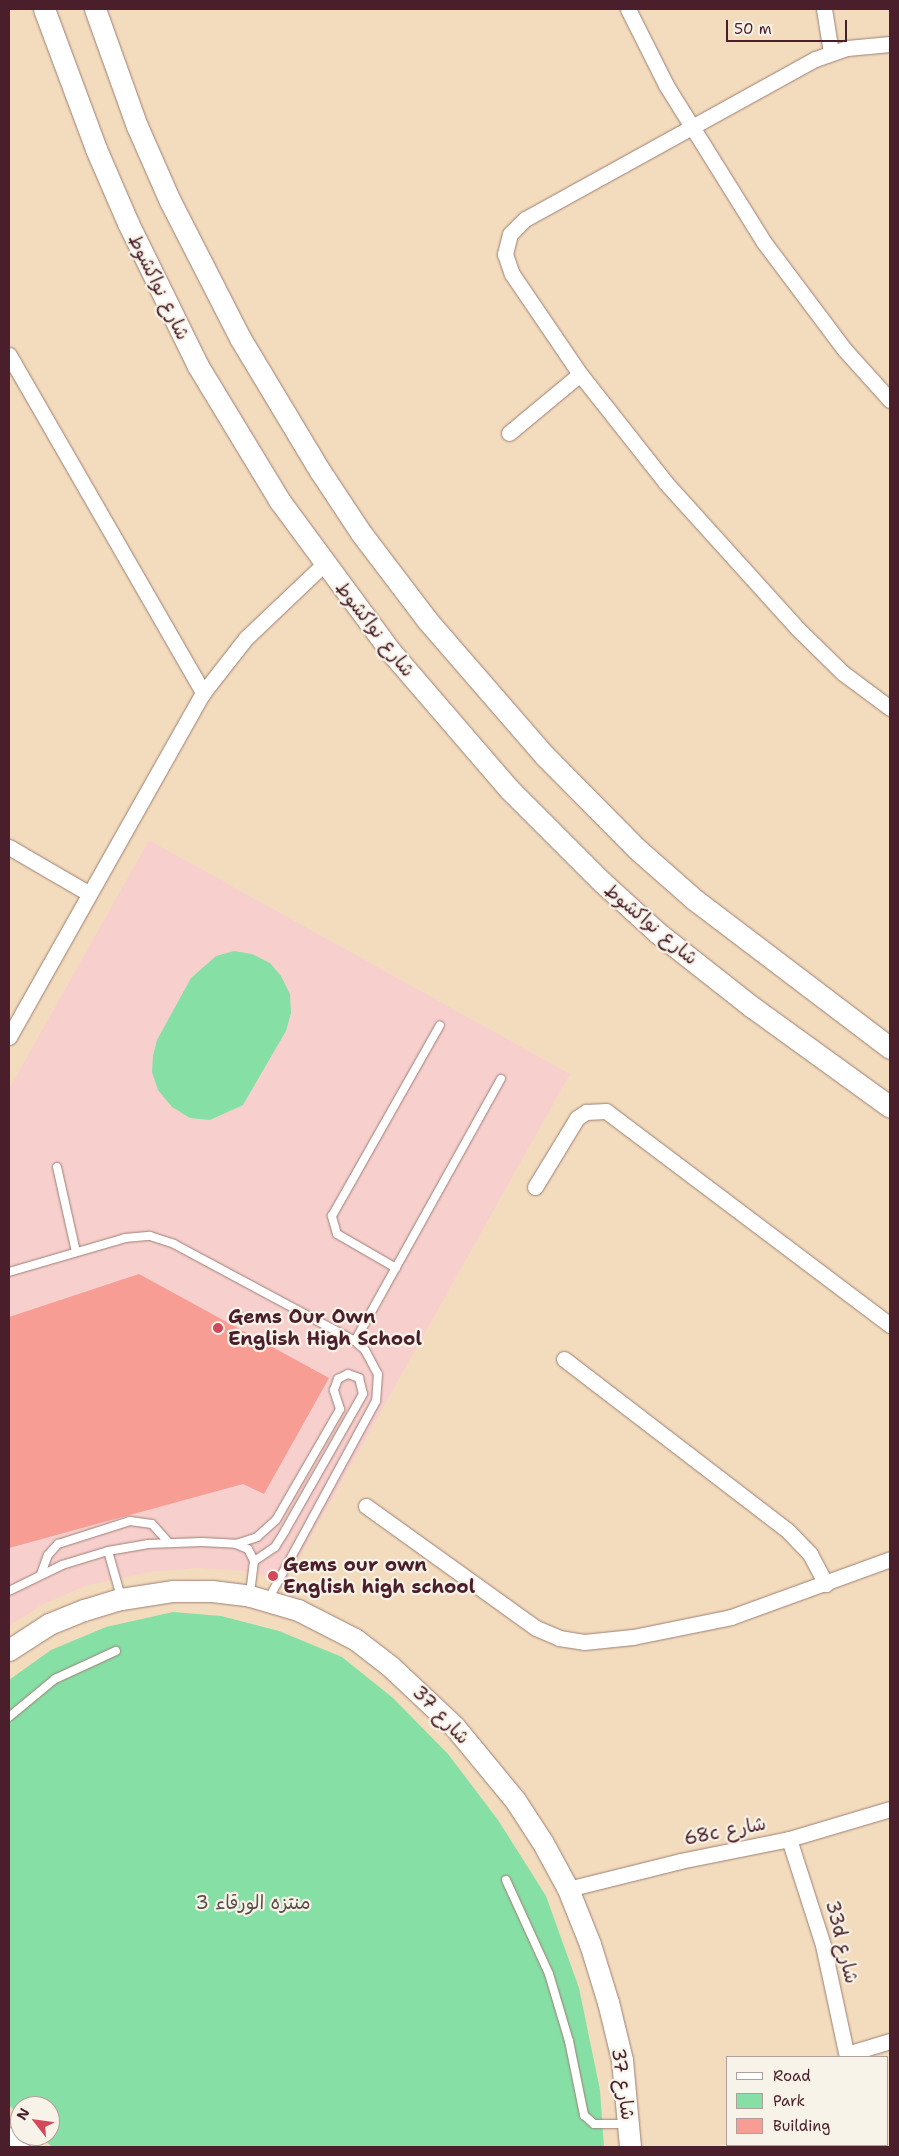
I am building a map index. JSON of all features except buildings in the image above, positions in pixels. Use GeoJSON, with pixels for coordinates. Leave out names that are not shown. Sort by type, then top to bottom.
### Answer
{"type":"FeatureCollection","features":[{"type":"Feature","properties":{"kind":"street","name":"شارع نواكشوط"},"geometry":{"type":"LineString","coordinates":[[44,9],[96,149],[162,295],[237,434],[324,564],[450,722],[509,788],[602,882],[658,933],[752,1007],[890,1107]]}},
{"type":"Feature","properties":{"kind":"street"},"geometry":{"type":"LineString","coordinates":[[95,9],[137,126],[170,201],[240,338],[325,478],[427,620],[545,756],[637,849],[679,886],[790,975],[890,1048]]}},
{"type":"Feature","properties":{"kind":"street"},"geometry":{"type":"LineString","coordinates":[[628,9],[691,127],[789,278],[844,349],[890,400]]}},
{"type":"Feature","properties":{"kind":"street"},"geometry":{"type":"LineString","coordinates":[[824,9],[831,52]]}},
{"type":"Feature","properties":{"kind":"street"},"geometry":{"type":"LineString","coordinates":[[890,44],[863,45],[831,52],[525,219],[510,234],[506,243],[507,264],[580,374],[666,483],[752,581],[843,673],[890,708]]}},
{"type":"Feature","properties":{"kind":"street"},"geometry":{"type":"LineString","coordinates":[[9,355],[203,693]]}},
{"type":"Feature","properties":{"kind":"street"},"geometry":{"type":"LineString","coordinates":[[509,433],[580,374]]}},
{"type":"Feature","properties":{"kind":"street"},"geometry":{"type":"LineString","coordinates":[[9,1037],[88,893],[203,693],[246,638],[324,564]]}},
{"type":"Feature","properties":{"kind":"street"},"geometry":{"type":"LineString","coordinates":[[9,847],[88,893]]}},
{"type":"Feature","properties":{"kind":"street"},"geometry":{"type":"LineString","coordinates":[[535,1187],[577,1118],[586,1112],[606,1111],[890,1325]]}},
{"type":"Feature","properties":{"kind":"street"},"geometry":{"type":"LineString","coordinates":[[564,1358],[788,1531],[810,1554],[826,1584]]}},
{"type":"Feature","properties":{"kind":"street"},"geometry":{"type":"LineString","coordinates":[[366,1506],[529,1623],[559,1638],[584,1642],[683,1629],[731,1618],[890,1559]]}},
{"type":"Feature","properties":{"kind":"street","name":"شارع 37"},"geometry":{"type":"LineString","coordinates":[[9,1650],[49,1624],[121,1599],[173,1591],[259,1598],[320,1620],[355,1639],[423,1695],[454,1726],[515,1800],[543,1843],[568,1889],[590,1944],[608,2002],[622,2060],[630,2124],[630,2147]]}},
{"type":"Feature","properties":{"kind":"street","name":"68c شارع"},"geometry":{"type":"LineString","coordinates":[[568,1889],[680,1861],[789,1839],[890,1809]]}},
{"type":"Feature","properties":{"kind":"street","name":"33d شارع"},"geometry":{"type":"LineString","coordinates":[[789,1839],[823,1945],[847,2056]]}},
{"type":"Feature","properties":{"kind":"street"},"geometry":{"type":"LineString","coordinates":[[847,2056],[890,2041]]}},
{"type":"Feature","properties":{"kind":"street"},"geometry":{"type":"LineString","coordinates":[[9,2138],[18,2147]]}},
{"type":"Feature","properties":{"kind":"lane"},"geometry":{"type":"LineString","coordinates":[[679,886],[702,895],[866,1018]]}},
{"type":"Feature","properties":{"kind":"lane"},"geometry":{"type":"LineString","coordinates":[[396,1268],[337,1234],[332,1216],[440,1025]]}},
{"type":"Feature","properties":{"kind":"lane"},"geometry":{"type":"LineString","coordinates":[[355,1341],[501,1079]]}},
{"type":"Feature","properties":{"kind":"lane"},"geometry":{"type":"LineString","coordinates":[[57,1167],[76,1252]]}},
{"type":"Feature","properties":{"kind":"lane"},"geometry":{"type":"LineString","coordinates":[[9,1272],[138,1235],[163,1239],[355,1341],[373,1361],[378,1388],[376,1401],[259,1598]]}},
{"type":"Feature","properties":{"kind":"lane"},"geometry":{"type":"LineString","coordinates":[[9,1591],[40,1574],[108,1551],[168,1542],[236,1544],[257,1537],[276,1520],[340,1409],[335,1384],[348,1374],[359,1378],[363,1394],[285,1532],[275,1547],[254,1561]]}},
{"type":"Feature","properties":{"kind":"lane"},"geometry":{"type":"LineString","coordinates":[[40,1574],[48,1555],[58,1544],[130,1521],[152,1524],[168,1542]]}},
{"type":"Feature","properties":{"kind":"lane"},"geometry":{"type":"LineString","coordinates":[[236,1544],[248,1549],[254,1561],[259,1598]]}},
{"type":"Feature","properties":{"kind":"lane"},"geometry":{"type":"LineString","coordinates":[[108,1551],[121,1599]]}},
{"type":"Feature","properties":{"kind":"lane"},"geometry":{"type":"LineString","coordinates":[[9,1717],[56,1679],[116,1651]]}},
{"type":"Feature","properties":{"kind":"lane"},"geometry":{"type":"LineString","coordinates":[[506,1880],[537,1942],[552,1982],[569,2041],[584,2115],[594,2124],[630,2124]]}},
{"type":"Feature","properties":{"kind":"shaded area","name":"Gems Our Own English High School"},"geometry":{"type":"Polygon","coordinates":[[[149,840],[570,1074],[286,1581],[245,1571],[198,1568],[150,1572],[88,1585],[44,1604],[9,1626],[9,1089],[149,840]]]}},
{"type":"Feature","properties":{"kind":"green space"},"geometry":{"type":"Polygon","coordinates":[[[234,951],[252,954],[270,963],[281,976],[290,994],[291,1013],[286,1031],[243,1105],[210,1120],[190,1118],[172,1107],[158,1090],[152,1072],[157,1040],[191,978],[216,956],[234,951]]]}},
{"type":"Feature","properties":{"kind":"green space","name":"منتزه الورقاء 3"},"geometry":{"type":"Polygon","coordinates":[[[173,1612],[221,1616],[279,1631],[342,1657],[393,1698],[448,1754],[498,1820],[546,1896],[579,1988],[600,2090],[604,2147],[52,2147],[60,2146],[60,2096],[10,2096],[9,2105],[9,1680],[51,1650],[106,1627],[173,1612]]]}},
{"type":"Feature","properties":{"kind":"place","name":"Gems Our Own English High School"},"geometry":{"type":"Point","coordinates":[218,1328]}},
{"type":"Feature","properties":{"kind":"place","name":"Gems our own English high school"},"geometry":{"type":"Point","coordinates":[273,1576]}}]}
